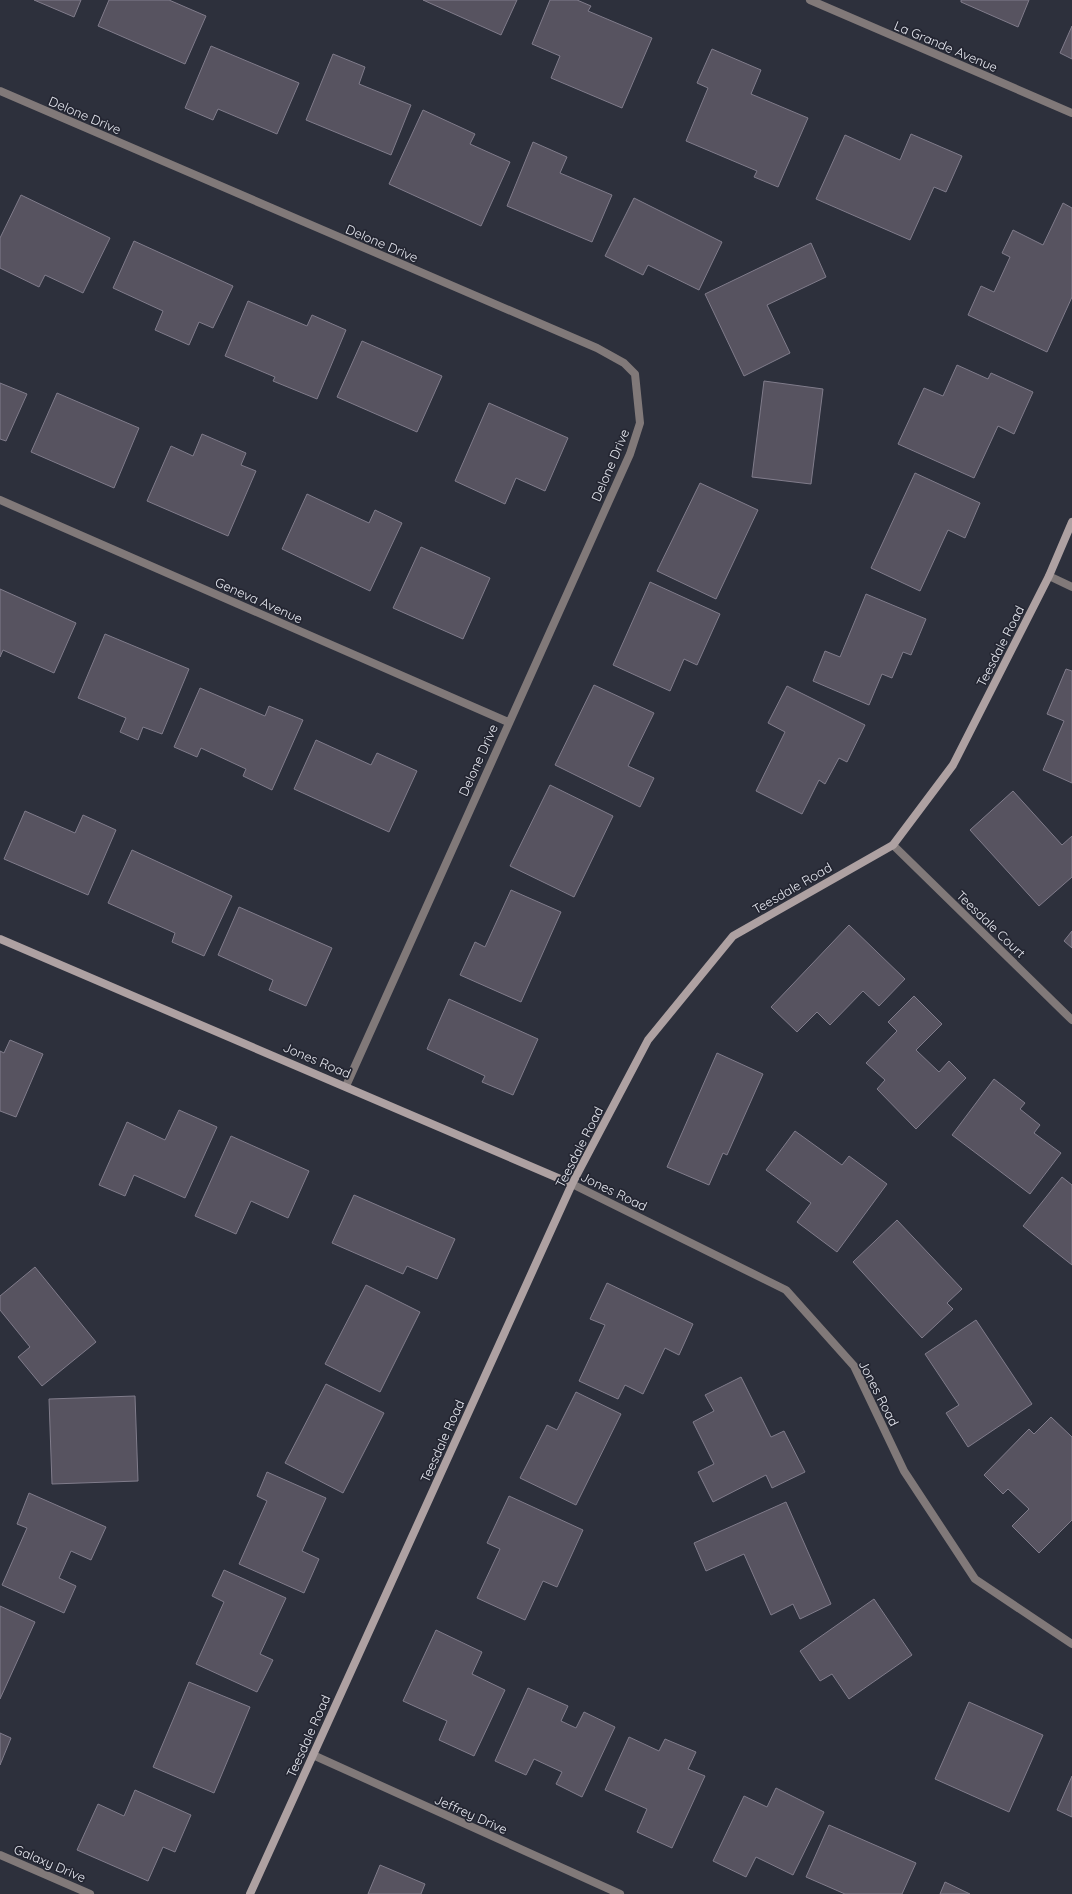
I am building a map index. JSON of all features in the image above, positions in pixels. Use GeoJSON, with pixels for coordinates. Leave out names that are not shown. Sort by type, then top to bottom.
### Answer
{"type":"FeatureCollection","features":[{"type":"Feature","properties":{"kind":"street","name":"La Grande Avenue"},"geometry":{"type":"LineString","coordinates":[[810,0],[1072,113]]}},
{"type":"Feature","properties":{"kind":"street","name":"Delone Drive"},"geometry":{"type":"LineString","coordinates":[[0,91],[597,348],[624,363],[634,374],[640,422],[630,454],[508,722],[346,1086]]}},
{"type":"Feature","properties":{"kind":"street","name":"Geneva Avenue"},"geometry":{"type":"LineString","coordinates":[[0,500],[508,722]]}},
{"type":"Feature","properties":{"kind":"street","name":"Teesdale Road"},"geometry":{"type":"LineString","coordinates":[[250,1894],[572,1184],[648,1040],[733,936],[893,845],[953,765],[1049,576],[1072,522]]}},
{"type":"Feature","properties":{"kind":"street"},"geometry":{"type":"LineString","coordinates":[[1049,576],[1072,586]]}},
{"type":"Feature","properties":{"kind":"street","name":"Teesdale Court"},"geometry":{"type":"LineString","coordinates":[[893,845],[1072,1020]]}},
{"type":"Feature","properties":{"kind":"street","name":"Jones Road"},"geometry":{"type":"LineString","coordinates":[[0,939],[572,1184],[786,1290],[854,1366],[904,1470],[975,1579],[1072,1644]]}},
{"type":"Feature","properties":{"kind":"street","name":"Jeffrey Drive"},"geometry":{"type":"LineString","coordinates":[[313,1755],[620,1894]]}},
{"type":"Feature","properties":{"kind":"street","name":"Galaxy Drive"},"geometry":{"type":"LineString","coordinates":[[0,1855],[90,1894]]}},
{"type":"Feature","properties":{"kind":"building"},"geometry":{"type":"Polygon","coordinates":[[[34,0],[81,0],[74,17],[34,0]]]}},
{"type":"Feature","properties":{"kind":"building"},"geometry":{"type":"Polygon","coordinates":[[[109,0],[169,0],[206,16],[185,64],[98,26],[109,0]]]}},
{"type":"Feature","properties":{"kind":"building"},"geometry":{"type":"Polygon","coordinates":[[[423,0],[517,0],[501,35],[423,0]]]}},
{"type":"Feature","properties":{"kind":"building"},"geometry":{"type":"Polygon","coordinates":[[[550,0],[577,0],[591,6],[588,11],[652,38],[622,108],[551,78],[560,56],[532,44],[550,0]]]}},
{"type":"Feature","properties":{"kind":"building"},"geometry":{"type":"Polygon","coordinates":[[[961,0],[1029,0],[1018,27],[961,2],[961,0]]]}},
{"type":"Feature","properties":{"kind":"building"},"geometry":{"type":"Polygon","coordinates":[[[1072,26],[1072,59],[1060,53],[1072,26]]]}},
{"type":"Feature","properties":{"kind":"building"},"geometry":{"type":"Polygon","coordinates":[[[211,46],[299,83],[277,134],[218,109],[213,120],[185,108],[211,46]]]}},
{"type":"Feature","properties":{"kind":"building"},"geometry":{"type":"Polygon","coordinates":[[[712,49],[761,70],[751,94],[808,118],[778,187],[754,177],[757,171],[686,141],[708,88],[697,83],[712,49]]]}},
{"type":"Feature","properties":{"kind":"building"},"geometry":{"type":"Polygon","coordinates":[[[333,54],[365,67],[359,84],[411,105],[391,155],[306,120],[333,54]]]}},
{"type":"Feature","properties":{"kind":"building"},"geometry":{"type":"Polygon","coordinates":[[[423,110],[475,134],[470,144],[510,162],[481,226],[389,184],[423,110]]]}},
{"type":"Feature","properties":{"kind":"building"},"geometry":{"type":"Polygon","coordinates":[[[911,134],[962,156],[946,192],[934,187],[910,240],[816,199],[845,135],[900,160],[911,134]]]}},
{"type":"Feature","properties":{"kind":"building"},"geometry":{"type":"Polygon","coordinates":[[[533,142],[567,157],[560,173],[612,195],[592,242],[507,206],[533,142]]]}},
{"type":"Feature","properties":{"kind":"building"},"geometry":{"type":"Polygon","coordinates":[[[21,195],[110,238],[83,293],[45,275],[39,287],[0,268],[0,238],[21,195]]]}},
{"type":"Feature","properties":{"kind":"building"},"geometry":{"type":"Polygon","coordinates":[[[634,198],[722,242],[699,290],[648,265],[643,275],[605,256],[634,198]]]}},
{"type":"Feature","properties":{"kind":"building"},"geometry":{"type":"Polygon","coordinates":[[[1063,203],[1072,208],[1072,297],[1047,352],[968,315],[981,286],[994,292],[1010,257],[1002,253],[1013,230],[1043,245],[1063,203]]]}},
{"type":"Feature","properties":{"kind":"building"},"geometry":{"type":"Polygon","coordinates":[[[134,241],[233,286],[213,328],[199,322],[189,345],[155,330],[163,311],[113,288],[134,241]]]}},
{"type":"Feature","properties":{"kind":"building"},"geometry":{"type":"Polygon","coordinates":[[[811,243],[826,277],[767,305],[790,353],[744,376],[705,294],[811,243]]]}},
{"type":"Feature","properties":{"kind":"building"},"geometry":{"type":"Polygon","coordinates":[[[248,301],[307,326],[312,315],[346,330],[317,399],[273,381],[275,377],[225,356],[248,301]]]}},
{"type":"Feature","properties":{"kind":"building"},"geometry":{"type":"Polygon","coordinates":[[[362,341],[442,376],[417,432],[337,397],[362,341]]]}},
{"type":"Feature","properties":{"kind":"building"},"geometry":{"type":"Polygon","coordinates":[[[957,365],[988,379],[991,373],[1033,392],[1014,434],[998,426],[974,478],[898,444],[924,388],[943,396],[957,365]]]}},
{"type":"Feature","properties":{"kind":"building"},"geometry":{"type":"Polygon","coordinates":[[[764,381],[823,389],[811,484],[752,477],[764,381]]]}},
{"type":"Feature","properties":{"kind":"building"},"geometry":{"type":"Polygon","coordinates":[[[0,383],[27,394],[6,441],[0,439],[0,383]]]}},
{"type":"Feature","properties":{"kind":"building"},"geometry":{"type":"Polygon","coordinates":[[[57,393],[139,428],[114,488],[31,452],[57,393]]]}},
{"type":"Feature","properties":{"kind":"building"},"geometry":{"type":"Polygon","coordinates":[[[489,403],[568,438],[545,491],[516,478],[505,504],[455,481],[489,403]]]}},
{"type":"Feature","properties":{"kind":"building"},"geometry":{"type":"Polygon","coordinates":[[[202,434],[246,453],[241,465],[256,471],[228,536],[147,501],[171,446],[193,456],[202,434]]]}},
{"type":"Feature","properties":{"kind":"building"},"geometry":{"type":"Polygon","coordinates":[[[915,473],[980,503],[965,538],[948,530],[920,591],[871,568],[915,473]]]}},
{"type":"Feature","properties":{"kind":"building"},"geometry":{"type":"Polygon","coordinates":[[[700,483],[758,510],[716,599],[657,571],[700,483]]]}},
{"type":"Feature","properties":{"kind":"building"},"geometry":{"type":"Polygon","coordinates":[[[307,494],[369,523],[375,510],[402,523],[370,591],[282,549],[307,494]]]}},
{"type":"Feature","properties":{"kind":"building"},"geometry":{"type":"Polygon","coordinates":[[[421,547],[490,578],[463,639],[393,608],[421,547]]]}},
{"type":"Feature","properties":{"kind":"building"},"geometry":{"type":"Polygon","coordinates":[[[650,582],[720,614],[697,665],[684,659],[670,691],[613,665],[650,582]]]}},
{"type":"Feature","properties":{"kind":"building"},"geometry":{"type":"Polygon","coordinates":[[[0,589],[76,623],[54,673],[3,650],[0,657],[0,589]]]}},
{"type":"Feature","properties":{"kind":"building"},"geometry":{"type":"Polygon","coordinates":[[[866,594],[926,619],[911,655],[903,652],[892,678],[882,674],[869,705],[813,681],[825,651],[840,657],[866,594]]]}},
{"type":"Feature","properties":{"kind":"building"},"geometry":{"type":"Polygon","coordinates":[[[105,634],[189,669],[162,734],[143,727],[138,740],[120,732],[126,718],[78,698],[105,634]]]}},
{"type":"Feature","properties":{"kind":"building"},"geometry":{"type":"Polygon","coordinates":[[[1066,669],[1072,671],[1072,783],[1043,770],[1064,721],[1047,714],[1066,669]]]}},
{"type":"Feature","properties":{"kind":"building"},"geometry":{"type":"Polygon","coordinates":[[[594,685],[654,713],[628,766],[654,778],[640,807],[555,765],[594,685]]]}},
{"type":"Feature","properties":{"kind":"building"},"geometry":{"type":"Polygon","coordinates":[[[787,686],[865,725],[847,762],[839,758],[825,784],[819,780],[802,814],[756,791],[785,732],[768,723],[787,686]]]}},
{"type":"Feature","properties":{"kind":"building"},"geometry":{"type":"Polygon","coordinates":[[[200,688],[265,716],[269,706],[303,720],[272,790],[243,776],[246,769],[201,748],[197,757],[174,747],[200,688]]]}},
{"type":"Feature","properties":{"kind":"building"},"geometry":{"type":"Polygon","coordinates":[[[316,740],[371,765],[377,753],[417,771],[389,832],[294,789],[316,740]]]}},
{"type":"Feature","properties":{"kind":"building"},"geometry":{"type":"Polygon","coordinates":[[[550,785],[613,816],[574,897],[510,866],[550,785]]]}},
{"type":"Feature","properties":{"kind":"building"},"geometry":{"type":"Polygon","coordinates":[[[1013,791],[1062,845],[1072,836],[1072,877],[1039,906],[970,830],[1013,791]]]}},
{"type":"Feature","properties":{"kind":"building"},"geometry":{"type":"Polygon","coordinates":[[[25,811],[75,833],[83,815],[116,830],[88,895],[4,859],[25,811]]]}},
{"type":"Feature","properties":{"kind":"building"},"geometry":{"type":"Polygon","coordinates":[[[132,850],[232,896],[204,956],[172,942],[175,933],[108,903],[132,850]]]}},
{"type":"Feature","properties":{"kind":"building"},"geometry":{"type":"Polygon","coordinates":[[[511,890],[561,912],[521,1002],[460,975],[475,942],[485,947],[511,890]]]}},
{"type":"Feature","properties":{"kind":"building"},"geometry":{"type":"Polygon","coordinates":[[[239,907],[332,948],[306,1006],[269,990],[273,980],[218,955],[239,907]]]}},
{"type":"Feature","properties":{"kind":"building"},"geometry":{"type":"Polygon","coordinates":[[[849,925],[905,979],[879,1006],[863,991],[830,1025],[817,1012],[797,1032],[771,1007],[849,925]]]}},
{"type":"Feature","properties":{"kind":"building"},"geometry":{"type":"Polygon","coordinates":[[[1072,931],[1072,948],[1064,941],[1072,931]]]}},
{"type":"Feature","properties":{"kind":"building"},"geometry":{"type":"Polygon","coordinates":[[[914,996],[942,1024],[916,1050],[939,1072],[949,1061],[966,1078],[916,1129],[877,1089],[885,1080],[866,1063],[897,1031],[888,1022],[914,996]]]}},
{"type":"Feature","properties":{"kind":"building"},"geometry":{"type":"Polygon","coordinates":[[[449,999],[538,1039],[513,1095],[482,1082],[485,1076],[427,1049],[449,999]]]}},
{"type":"Feature","properties":{"kind":"building"},"geometry":{"type":"Polygon","coordinates":[[[10,1040],[43,1054],[16,1117],[0,1111],[0,1051],[4,1053],[10,1040]]]}},
{"type":"Feature","properties":{"kind":"building"},"geometry":{"type":"Polygon","coordinates":[[[717,1053],[763,1074],[727,1155],[723,1153],[709,1185],[667,1167],[717,1053]]]}},
{"type":"Feature","properties":{"kind":"building"},"geometry":{"type":"Polygon","coordinates":[[[994,1079],[1025,1103],[1020,1109],[1040,1125],[1034,1133],[1061,1153],[1030,1194],[952,1135],[994,1079]]]}},
{"type":"Feature","properties":{"kind":"building"},"geometry":{"type":"Polygon","coordinates":[[[179,1110],[217,1127],[185,1198],[134,1175],[125,1196],[99,1185],[127,1122],[165,1140],[179,1110]]]}},
{"type":"Feature","properties":{"kind":"building"},"geometry":{"type":"Polygon","coordinates":[[[795,1131],[842,1165],[849,1156],[887,1184],[837,1252],[797,1222],[811,1203],[766,1170],[795,1131]]]}},
{"type":"Feature","properties":{"kind":"building"},"geometry":{"type":"Polygon","coordinates":[[[231,1136],[309,1171],[288,1218],[251,1201],[236,1234],[195,1216],[231,1136]]]}},
{"type":"Feature","properties":{"kind":"building"},"geometry":{"type":"Polygon","coordinates":[[[1062,1177],[1072,1185],[1072,1265],[1023,1226],[1062,1177]]]}},
{"type":"Feature","properties":{"kind":"building"},"geometry":{"type":"Polygon","coordinates":[[[354,1195],[455,1239],[437,1279],[407,1266],[403,1274],[332,1243],[354,1195]]]}},
{"type":"Feature","properties":{"kind":"building"},"geometry":{"type":"Polygon","coordinates":[[[897,1220],[962,1289],[947,1303],[953,1309],[922,1338],[853,1262],[897,1220]]]}},
{"type":"Feature","properties":{"kind":"building"},"geometry":{"type":"Polygon","coordinates":[[[35,1267],[96,1342],[42,1386],[18,1357],[30,1347],[0,1310],[0,1296],[35,1267]]]}},
{"type":"Feature","properties":{"kind":"building"},"geometry":{"type":"Polygon","coordinates":[[[607,1283],[693,1324],[679,1355],[665,1348],[643,1394],[625,1385],[618,1399],[579,1381],[605,1325],[590,1319],[607,1283]]]}},
{"type":"Feature","properties":{"kind":"building"},"geometry":{"type":"Polygon","coordinates":[[[366,1285],[420,1312],[380,1392],[325,1364],[366,1285]]]}},
{"type":"Feature","properties":{"kind":"building"},"geometry":{"type":"Polygon","coordinates":[[[976,1320],[1032,1404],[968,1447],[946,1413],[959,1405],[925,1354],[976,1320]]]}},
{"type":"Feature","properties":{"kind":"building"},"geometry":{"type":"Polygon","coordinates":[[[741,1377],[771,1437],[784,1431],[805,1472],[772,1488],[766,1475],[713,1502],[698,1472],[714,1464],[693,1422],[714,1411],[705,1395],[741,1377]]]}},
{"type":"Feature","properties":{"kind":"building"},"geometry":{"type":"Polygon","coordinates":[[[326,1384],[384,1413],[343,1493],[285,1463],[326,1384]]]}},
{"type":"Feature","properties":{"kind":"building"},"geometry":{"type":"Polygon","coordinates":[[[576,1392],[621,1414],[576,1505],[520,1478],[547,1425],[557,1430],[576,1392]]]}},
{"type":"Feature","properties":{"kind":"building"},"geometry":{"type":"Polygon","coordinates":[[[135,1396],[138,1481],[52,1484],[49,1399],[135,1396]]]}},
{"type":"Feature","properties":{"kind":"building"},"geometry":{"type":"Polygon","coordinates":[[[1051,1417],[1072,1437],[1072,1520],[1039,1553],[1012,1526],[1029,1509],[1008,1489],[1003,1494],[984,1475],[1029,1429],[1034,1434],[1051,1417]]]}},
{"type":"Feature","properties":{"kind":"building"},"geometry":{"type":"Polygon","coordinates":[[[267,1472],[326,1498],[302,1551],[319,1559],[304,1593],[239,1564],[267,1501],[257,1496],[267,1472]]]}},
{"type":"Feature","properties":{"kind":"building"},"geometry":{"type":"Polygon","coordinates":[[[29,1493],[106,1527],[91,1560],[71,1551],[59,1578],[76,1586],[64,1613],[2,1585],[27,1528],[17,1524],[29,1493]]]}},
{"type":"Feature","properties":{"kind":"building"},"geometry":{"type":"Polygon","coordinates":[[[509,1496],[583,1530],[557,1587],[543,1581],[525,1620],[477,1598],[500,1549],[487,1543],[509,1496]]]}},
{"type":"Feature","properties":{"kind":"building"},"geometry":{"type":"Polygon","coordinates":[[[786,1502],[831,1604],[800,1619],[793,1604],[771,1615],[744,1554],[706,1571],[694,1543],[786,1502]]]}},
{"type":"Feature","properties":{"kind":"building"},"geometry":{"type":"Polygon","coordinates":[[[224,1570],[286,1598],[260,1654],[273,1660],[257,1692],[196,1664],[224,1602],[212,1596],[224,1570]]]}},
{"type":"Feature","properties":{"kind":"building"},"geometry":{"type":"Polygon","coordinates":[[[874,1599],[912,1655],[849,1699],[832,1674],[820,1681],[800,1651],[874,1599]]]}},
{"type":"Feature","properties":{"kind":"building"},"geometry":{"type":"Polygon","coordinates":[[[0,1606],[35,1622],[0,1699],[0,1606]]]}},
{"type":"Feature","properties":{"kind":"building"},"geometry":{"type":"Polygon","coordinates":[[[436,1630],[482,1652],[472,1674],[505,1690],[474,1756],[439,1740],[447,1721],[403,1701],[436,1630]]]}},
{"type":"Feature","properties":{"kind":"building"},"geometry":{"type":"Polygon","coordinates":[[[189,1682],[250,1707],[214,1793],[153,1767],[189,1682]]]}},
{"type":"Feature","properties":{"kind":"building"},"geometry":{"type":"Polygon","coordinates":[[[528,1688],[568,1706],[561,1721],[576,1728],[584,1712],[615,1727],[582,1797],[556,1784],[562,1772],[534,1759],[526,1775],[495,1761],[528,1688]]]}},
{"type":"Feature","properties":{"kind":"building"},"geometry":{"type":"Polygon","coordinates":[[[969,1702],[1043,1735],[1009,1812],[935,1779],[969,1702]]]}},
{"type":"Feature","properties":{"kind":"building"},"geometry":{"type":"Polygon","coordinates":[[[0,1733],[11,1738],[0,1765],[0,1733]]]}},
{"type":"Feature","properties":{"kind":"building"},"geometry":{"type":"Polygon","coordinates":[[[629,1737],[659,1751],[665,1739],[696,1752],[688,1769],[705,1776],[672,1848],[637,1832],[647,1809],[605,1790],[629,1737]]]}},
{"type":"Feature","properties":{"kind":"building"},"geometry":{"type":"Polygon","coordinates":[[[1072,1776],[1072,1817],[1057,1810],[1072,1776]]]}},
{"type":"Feature","properties":{"kind":"building"},"geometry":{"type":"Polygon","coordinates":[[[776,1788],[824,1812],[793,1875],[756,1857],[746,1877],[713,1861],[744,1796],[767,1807],[776,1788]]]}},
{"type":"Feature","properties":{"kind":"building"},"geometry":{"type":"Polygon","coordinates":[[[135,1790],[191,1815],[175,1852],[163,1847],[148,1881],[77,1850],[98,1804],[124,1816],[135,1790]]]}},
{"type":"Feature","properties":{"kind":"building"},"geometry":{"type":"Polygon","coordinates":[[[829,1825],[916,1863],[902,1894],[845,1894],[806,1877],[829,1825]]]}},
{"type":"Feature","properties":{"kind":"building"},"geometry":{"type":"Polygon","coordinates":[[[380,1865],[425,1884],[421,1894],[368,1894],[380,1865]]]}},
{"type":"Feature","properties":{"kind":"building"},"geometry":{"type":"Polygon","coordinates":[[[945,1882],[970,1894],[940,1894],[945,1882]]]}}]}
